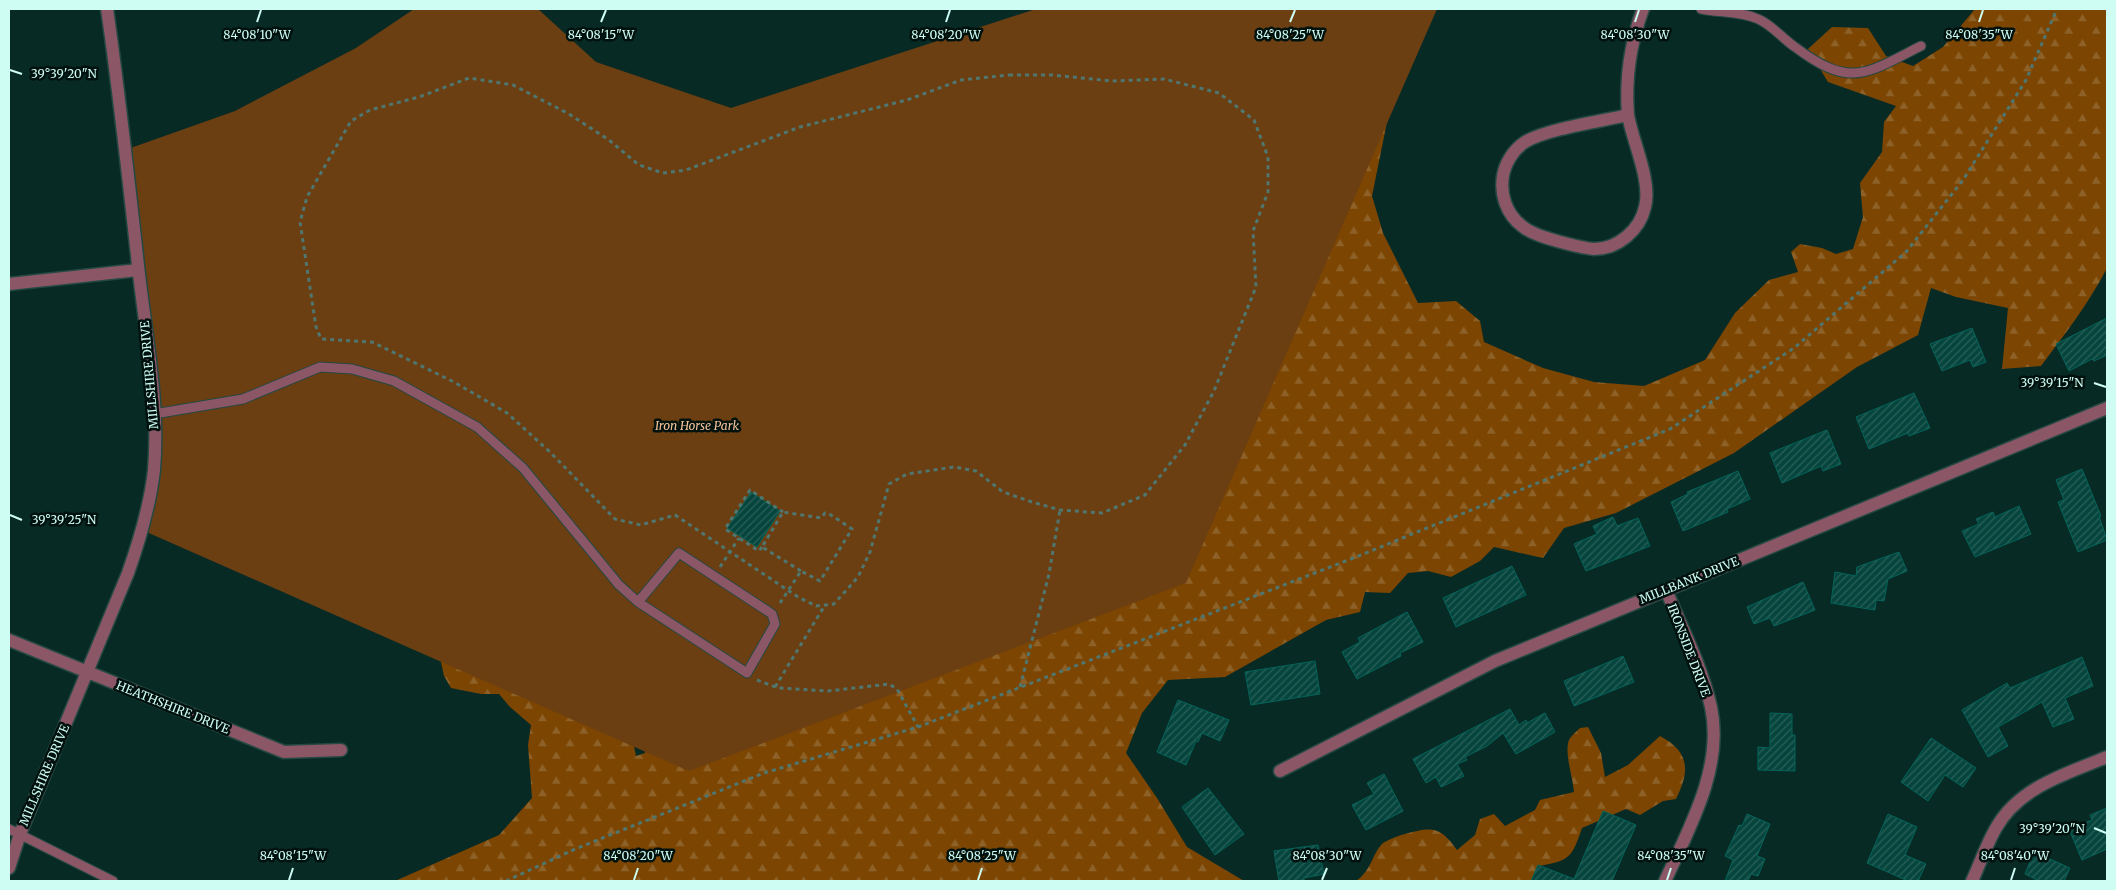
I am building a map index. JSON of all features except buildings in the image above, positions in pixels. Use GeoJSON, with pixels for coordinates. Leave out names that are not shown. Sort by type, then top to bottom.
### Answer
{"type":"FeatureCollection","features":[{"type":"Feature","properties":{"kind":"street","name":"MILLSHIRE DRIVE"},"geometry":{"type":"LineString","coordinates":[[9,868],[14,831],[87,672],[128,573],[149,504],[154,469],[154,414],[125,150],[107,9]]}},
{"type":"Feature","properties":{"kind":"street"},"geometry":{"type":"LineString","coordinates":[[1628,114],[1539,135],[1525,142],[1515,151],[1506,165],[1501,185],[1504,200],[1510,213],[1522,227],[1550,239],[1576,247],[1595,249],[1621,241],[1635,229],[1643,216],[1646,204],[1644,175],[1628,114],[1626,88],[1627,64],[1635,31],[1643,9]]}},
{"type":"Feature","properties":{"kind":"street"},"geometry":{"type":"LineString","coordinates":[[9,284],[138,270]]}},
{"type":"Feature","properties":{"kind":"street","name":"MILLBANK DRIVE"},"geometry":{"type":"LineString","coordinates":[[1280,771],[1495,661],[2107,408]]}},
{"type":"Feature","properties":{"kind":"street","name":"IRONSIDE DRIVE"},"geometry":{"type":"LineString","coordinates":[[1665,881],[1704,790],[1713,744],[1711,709],[1703,678],[1666,590]]}},
{"type":"Feature","properties":{"kind":"street","name":"HEATHSHIRE DRIVE"},"geometry":{"type":"LineString","coordinates":[[9,640],[284,752],[341,750]]}},
{"type":"Feature","properties":{"kind":"street"},"geometry":{"type":"LineString","coordinates":[[1972,881],[1995,829],[2019,800],[2051,780],[2107,757]]}},
{"type":"Feature","properties":{"kind":"lane"},"geometry":{"type":"LineString","coordinates":[[1701,9],[1736,13],[1760,19],[1796,48],[1828,68],[1853,75],[1870,72],[1921,46]]}},
{"type":"Feature","properties":{"kind":"lane"},"geometry":{"type":"LineString","coordinates":[[154,414],[243,399],[320,367],[352,369],[394,382],[477,427],[523,468],[619,585],[638,602],[746,672],[775,624],[772,614],[679,553],[638,602]]}},
{"type":"Feature","properties":{"kind":"lane"},"geometry":{"type":"LineString","coordinates":[[14,831],[113,881]]}},
{"type":"Feature","properties":{"kind":"path"},"geometry":{"type":"LineString","coordinates":[[506,881],[573,850],[764,773],[918,727],[1356,557],[1670,429],[1794,348],[1906,252],[1963,180],[2026,80],[2057,9]]}},
{"type":"Feature","properties":{"kind":"path"},"geometry":{"type":"LineString","coordinates":[[1008,75],[1052,75],[1112,81],[1164,79],[1219,93],[1254,120],[1268,157],[1268,192],[1253,231],[1256,287],[1210,399],[1185,445],[1145,494],[1102,513],[1060,510],[1003,492],[976,471],[954,467],[907,474],[889,484],[870,552],[858,577],[834,604],[816,606],[792,593],[675,515],[641,525],[614,519],[550,452],[507,413],[454,382],[372,342],[321,339],[316,328],[300,222],[308,197],[351,121],[370,110],[419,97],[469,78],[513,85],[568,114],[609,140],[639,165],[663,173],[686,170],[800,127],[908,100],[961,80],[1008,75]]}},
{"type":"Feature","properties":{"kind":"path"},"geometry":{"type":"LineString","coordinates":[[762,547],[820,582],[852,530],[828,513],[825,513],[821,518],[784,512],[750,490],[725,529],[759,551],[784,512]]}},
{"type":"Feature","properties":{"kind":"path"},"geometry":{"type":"LineString","coordinates":[[1020,687],[1050,567],[1060,510]]}},
{"type":"Feature","properties":{"kind":"path"},"geometry":{"type":"LineString","coordinates":[[714,576],[739,538]]}},
{"type":"Feature","properties":{"kind":"path"},"geometry":{"type":"LineString","coordinates":[[772,614],[801,572]]}},
{"type":"Feature","properties":{"kind":"path"},"geometry":{"type":"LineString","coordinates":[[775,687],[825,605]]}},
{"type":"Feature","properties":{"kind":"path"},"geometry":{"type":"LineString","coordinates":[[746,672],[754,679],[775,687],[828,692],[889,684],[897,689],[918,727]]}},
{"type":"Feature","properties":{"kind":"green space","name":"Iron Horse Park"},"geometry":{"type":"Polygon","coordinates":[[[414,9],[538,9],[596,62],[731,108],[1036,9],[1437,9],[1186,583],[689,771],[142,530],[154,414],[125,150],[235,111],[356,48],[414,9]]]}},
{"type":"Feature","properties":{"kind":"green space"},"geometry":{"type":"Polygon","coordinates":[[[1975,9],[2107,9],[2107,268],[2085,306],[2041,366],[2002,369],[2008,308],[1956,297],[1931,288],[1918,335],[1857,367],[1734,453],[1616,513],[1564,528],[1543,558],[1494,547],[1480,561],[1451,577],[1428,571],[1408,573],[1390,593],[1365,592],[1360,612],[1326,620],[1225,677],[1168,680],[1142,713],[1126,753],[1157,798],[1187,847],[1244,881],[395,881],[499,835],[532,798],[528,745],[531,725],[510,707],[499,694],[481,694],[451,688],[444,676],[437,643],[632,737],[636,756],[645,753],[647,733],[1387,122],[1372,196],[1383,233],[1418,303],[1456,301],[1480,321],[1484,342],[1543,368],[1594,382],[1644,386],[1705,360],[1735,313],[1769,280],[1798,272],[1791,252],[1800,244],[1822,248],[1836,254],[1853,249],[1863,217],[1860,183],[1882,152],[1884,122],[1896,106],[1828,82],[1808,49],[1832,27],[1868,28],[1886,56],[1913,66],[1943,47],[1975,9]]]}},
{"type":"Feature","properties":{"kind":"green space"},"geometry":{"type":"Polygon","coordinates":[[[1588,727],[1601,753],[1605,777],[1628,765],[1660,736],[1670,742],[1682,756],[1685,771],[1684,780],[1676,799],[1663,801],[1640,815],[1626,809],[1582,828],[1568,856],[1557,862],[1539,866],[1534,881],[1356,881],[1369,867],[1382,844],[1392,838],[1429,829],[1444,835],[1457,850],[1475,835],[1480,819],[1494,814],[1505,826],[1535,810],[1540,800],[1574,792],[1568,758],[1569,740],[1580,728],[1588,727]]]}}]}
